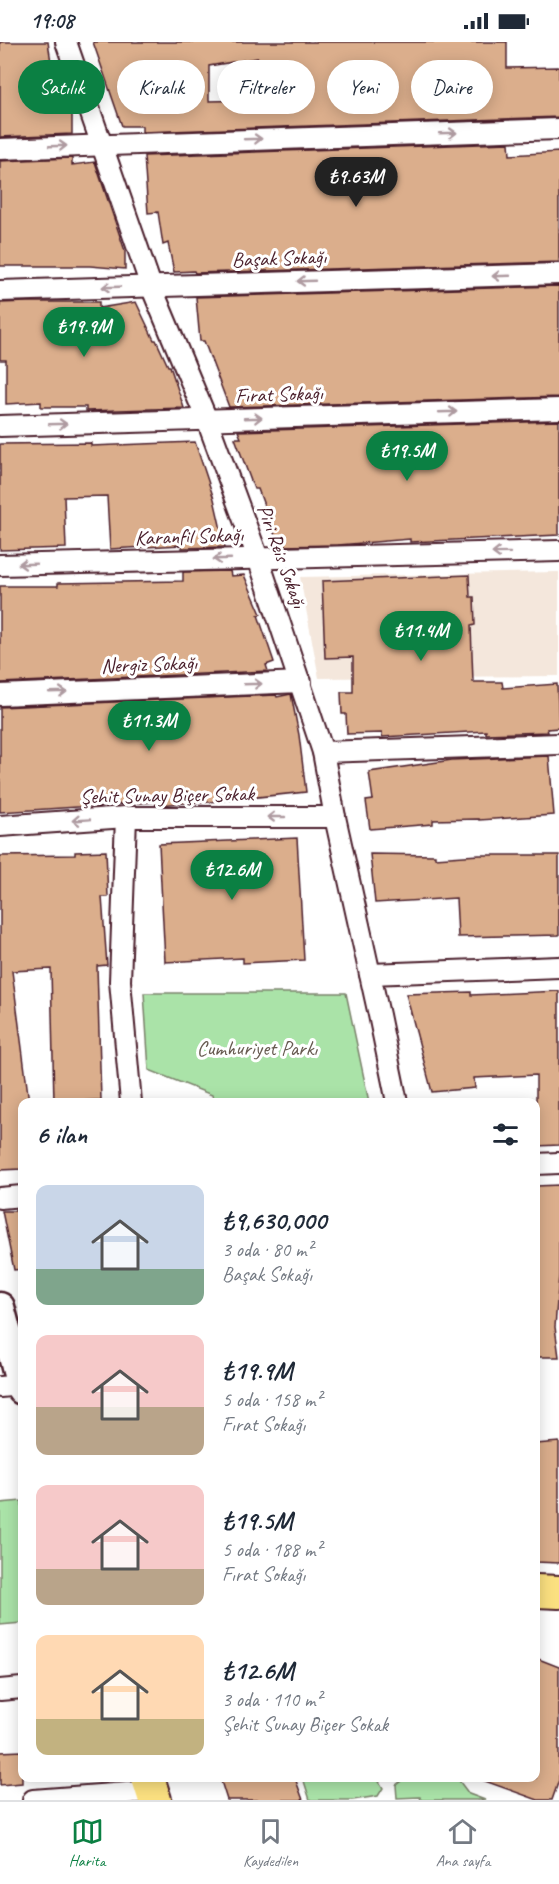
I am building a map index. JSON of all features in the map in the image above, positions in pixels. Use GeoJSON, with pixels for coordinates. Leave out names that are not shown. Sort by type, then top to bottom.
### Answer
{"type":"FeatureCollection","features":[{"type":"Feature","properties":{"kind":"main road"},"geometry":{"type":"LineString","coordinates":[[0,1307],[14,1387]]}},
{"type":"Feature","properties":{"kind":"main road"},"geometry":{"type":"LineString","coordinates":[[540,1591],[559,1592]]}},
{"type":"Feature","properties":{"kind":"street","name":"Piri Reis Sokağı"},"geometry":{"type":"LineString","coordinates":[[66,42],[151,286],[207,420],[258,558],[323,752],[396,1098]]}},
{"type":"Feature","properties":{"kind":"street"},"geometry":{"type":"LineString","coordinates":[[0,148],[559,129]]}},
{"type":"Feature","properties":{"kind":"street","name":"Başak Sokağı"},"geometry":{"type":"LineString","coordinates":[[0,291],[559,274]]}},
{"type":"Feature","properties":{"kind":"street","name":"Fırat Sokağı"},"geometry":{"type":"LineString","coordinates":[[0,426],[559,409]]}},
{"type":"Feature","properties":{"kind":"street","name":"Karanfil Sokağı"},"geometry":{"type":"LineString","coordinates":[[0,565],[559,551]]}},
{"type":"Feature","properties":{"kind":"street","name":"Nergiz Sokağı"},"geometry":{"type":"LineString","coordinates":[[0,695],[301,682]]}},
{"type":"Feature","properties":{"kind":"street"},"geometry":{"type":"LineString","coordinates":[[323,752],[559,744]]}},
{"type":"Feature","properties":{"kind":"street"},"geometry":{"type":"LineString","coordinates":[[126,817],[120,981],[131,1098]]}},
{"type":"Feature","properties":{"kind":"street","name":"Şehit Sunay Biçer Sokak"},"geometry":{"type":"LineString","coordinates":[[0,826],[126,817],[335,817]]}},
{"type":"Feature","properties":{"kind":"street"},"geometry":{"type":"LineString","coordinates":[[370,974],[559,967]]}},
{"type":"Feature","properties":{"kind":"street"},"geometry":{"type":"LineString","coordinates":[[540,1164],[559,1163]]}},
{"type":"Feature","properties":{"kind":"street"},"geometry":{"type":"LineString","coordinates":[[0,1198],[18,1196]]}},
{"type":"Feature","properties":{"kind":"street"},"geometry":{"type":"LineString","coordinates":[[0,1690],[18,1688]]}},
{"type":"Feature","properties":{"kind":"street"},"geometry":{"type":"LineString","coordinates":[[33,1800],[152,1790]]}},
{"type":"Feature","properties":{"kind":"shaded area"},"geometry":{"type":"Polygon","coordinates":[[[559,572],[559,676],[319,678],[300,577],[559,572]]]}},
{"type":"Feature","properties":{"kind":"green space","name":"Cumhuriyet Parkı"},"geometry":{"type":"Polygon","coordinates":[[[144,993],[346,993],[368,1098],[213,1098],[212,1095],[149,1070],[144,993]]]}},
{"type":"Feature","properties":{"kind":"green space"},"geometry":{"type":"Polygon","coordinates":[[[18,1501],[18,1623],[0,1625],[0,1503],[18,1501]]]}},
{"type":"Feature","properties":{"kind":"green space"},"geometry":{"type":"Polygon","coordinates":[[[304,1782],[379,1782],[383,1788],[378,1796],[353,1800],[310,1800],[304,1782]]]}},
{"type":"Feature","properties":{"kind":"green space"},"geometry":{"type":"Polygon","coordinates":[[[400,1782],[460,1782],[469,1794],[485,1800],[397,1798],[396,1785],[400,1782]]]}},
{"type":"Feature","properties":{"kind":"building"},"geometry":{"type":"Polygon","coordinates":[[[0,42],[48,42],[51,60],[18,60],[18,114],[72,114],[72,134],[0,137],[0,42]]]}},
{"type":"Feature","properties":{"kind":"building"},"geometry":{"type":"Polygon","coordinates":[[[93,42],[507,42],[507,68],[559,67],[559,117],[142,132],[142,126],[122,126],[118,114],[205,114],[205,60],[117,60],[117,112],[105,77],[105,60],[99,60],[93,42]]]}},
{"type":"Feature","properties":{"kind":"building"},"geometry":{"type":"Polygon","coordinates":[[[509,143],[510,155],[559,152],[559,262],[174,272],[168,243],[163,245],[158,212],[148,213],[144,156],[509,143]]]}},
{"type":"Feature","properties":{"kind":"building"},"geometry":{"type":"Polygon","coordinates":[[[72,158],[72,165],[95,162],[125,251],[125,269],[90,266],[0,266],[0,161],[72,158]]]}},
{"type":"Feature","properties":{"kind":"building"},"geometry":{"type":"Polygon","coordinates":[[[559,286],[559,397],[229,407],[204,341],[200,341],[196,297],[559,286]]]}},
{"type":"Feature","properties":{"kind":"building"},"geometry":{"type":"Polygon","coordinates":[[[99,302],[99,308],[136,302],[154,340],[170,366],[184,408],[86,411],[86,407],[41,407],[41,402],[6,404],[6,360],[0,360],[0,303],[99,302]]]}},
{"type":"Feature","properties":{"kind":"building"},"geometry":{"type":"Polygon","coordinates":[[[559,421],[559,535],[410,542],[410,539],[338,545],[279,546],[258,489],[254,489],[235,438],[241,438],[238,431],[559,421]]]}},
{"type":"Feature","properties":{"kind":"building"},"geometry":{"type":"Polygon","coordinates":[[[195,442],[214,499],[225,547],[182,548],[182,545],[110,549],[107,496],[64,497],[66,548],[0,550],[0,444],[91,443],[91,446],[195,442]]]}},
{"type":"Feature","properties":{"kind":"building"},"geometry":{"type":"Polygon","coordinates":[[[230,571],[231,576],[244,575],[261,614],[258,615],[274,662],[266,665],[268,671],[0,683],[0,586],[183,581],[183,572],[230,571]]]}},
{"type":"Feature","properties":{"kind":"building"},"geometry":{"type":"Polygon","coordinates":[[[469,575],[470,597],[474,597],[475,625],[471,626],[473,682],[502,682],[503,688],[557,684],[559,728],[547,729],[548,732],[486,734],[486,731],[382,737],[382,733],[347,734],[346,714],[342,714],[341,692],[353,692],[353,657],[325,658],[322,581],[469,575]]]}},
{"type":"Feature","properties":{"kind":"building"},"geometry":{"type":"Polygon","coordinates":[[[291,694],[306,792],[200,803],[156,805],[155,802],[0,812],[0,707],[276,695],[277,697],[291,694]]]}},
{"type":"Feature","properties":{"kind":"building"},"geometry":{"type":"Polygon","coordinates":[[[549,756],[554,815],[479,820],[433,820],[433,824],[370,829],[366,801],[373,800],[369,772],[452,760],[549,756]]]}},
{"type":"Feature","properties":{"kind":"building"},"geometry":{"type":"Polygon","coordinates":[[[297,838],[304,960],[243,963],[243,958],[165,962],[159,844],[297,838]]]}},
{"type":"Feature","properties":{"kind":"building"},"geometry":{"type":"Polygon","coordinates":[[[106,851],[108,897],[102,897],[107,965],[97,966],[101,1098],[54,1098],[51,969],[12,971],[28,1098],[18,1098],[18,1169],[0,1170],[0,856],[75,855],[75,852],[106,851]]]}},
{"type":"Feature","properties":{"kind":"building"},"geometry":{"type":"Polygon","coordinates":[[[370,854],[435,855],[435,858],[479,855],[559,855],[559,935],[458,937],[456,898],[375,903],[370,854]]]}},
{"type":"Feature","properties":{"kind":"building"},"geometry":{"type":"Polygon","coordinates":[[[559,991],[559,1145],[540,1146],[540,1098],[536,1098],[536,1075],[474,1078],[475,1088],[432,1092],[406,994],[471,992],[471,995],[559,991]]]}},
{"type":"Feature","properties":{"kind":"building"},"geometry":{"type":"Polygon","coordinates":[[[559,1185],[559,1275],[555,1327],[559,1357],[540,1357],[540,1186],[559,1185]]]}},
{"type":"Feature","properties":{"kind":"building"},"geometry":{"type":"Polygon","coordinates":[[[2,1211],[18,1211],[18,1270],[14,1270],[2,1211]]]}},
{"type":"Feature","properties":{"kind":"building"},"geometry":{"type":"Polygon","coordinates":[[[559,1442],[559,1563],[540,1562],[540,1444],[559,1442]]]}},
{"type":"Feature","properties":{"kind":"building"},"geometry":{"type":"Polygon","coordinates":[[[540,1660],[559,1667],[559,1780],[552,1800],[538,1800],[488,1782],[540,1782],[540,1660]]]}},
{"type":"Feature","properties":{"kind":"building"},"geometry":{"type":"Polygon","coordinates":[[[18,1751],[18,1782],[22,1783],[0,1785],[0,1752],[18,1751]]]}},
{"type":"Feature","properties":{"kind":"building"},"geometry":{"type":"Polygon","coordinates":[[[221,1782],[296,1782],[303,1800],[227,1800],[221,1782]]]}}]}
